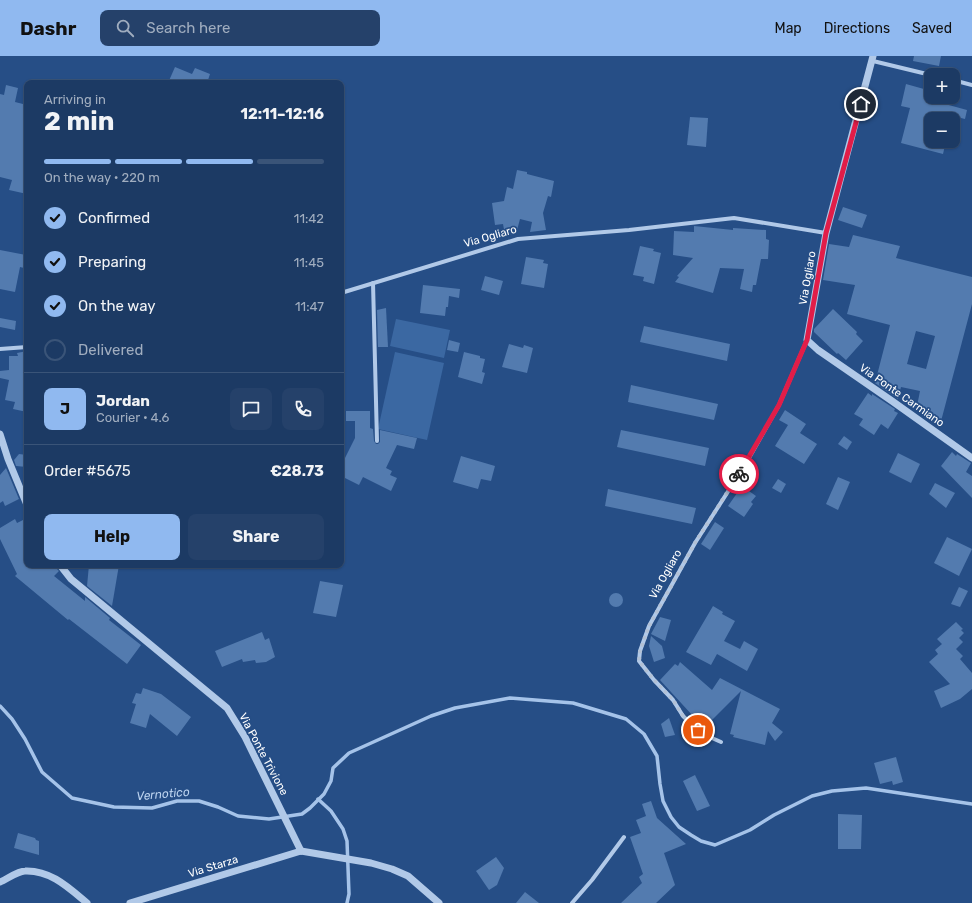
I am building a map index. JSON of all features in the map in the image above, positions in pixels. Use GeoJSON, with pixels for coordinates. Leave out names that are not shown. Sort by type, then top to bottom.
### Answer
{"type":"FeatureCollection","features":[{"type":"Feature","properties":{"kind":"street"},"geometry":{"type":"LineString","coordinates":[[826,233],[873,59],[924,73]]}},
{"type":"Feature","properties":{"kind":"street"},"geometry":{"type":"LineString","coordinates":[[960,82],[972,85]]}},
{"type":"Feature","properties":{"kind":"street","name":"Via Ogliaro"},"geometry":{"type":"LineString","coordinates":[[344,292],[518,239],[629,230],[734,218],[826,233],[807,340],[779,405],[745,465],[695,543],[649,626],[640,651],[639,661],[673,700],[683,716],[705,735],[721,742]]}},
{"type":"Feature","properties":{"kind":"street"},"geometry":{"type":"LineString","coordinates":[[373,283],[377,441]]}},
{"type":"Feature","properties":{"kind":"street","name":"Via Ponte Carmiano"},"geometry":{"type":"LineString","coordinates":[[807,340],[818,350],[972,458]]}},
{"type":"Feature","properties":{"kind":"street"},"geometry":{"type":"LineString","coordinates":[[0,349],[24,346]]}},
{"type":"Feature","properties":{"kind":"street"},"geometry":{"type":"LineString","coordinates":[[0,434],[8,459],[24,498]]}},
{"type":"Feature","properties":{"kind":"street","name":"Via Ponte Trivione"},"geometry":{"type":"LineString","coordinates":[[62,568],[70,579],[227,708],[245,737],[301,851]]}},
{"type":"Feature","properties":{"kind":"street"},"geometry":{"type":"LineString","coordinates":[[572,903],[592,880],[624,837]]}},
{"type":"Feature","properties":{"kind":"street"},"geometry":{"type":"LineString","coordinates":[[301,851],[392,868],[408,876],[439,903]]}},
{"type":"Feature","properties":{"kind":"street","name":"Via Starza"},"geometry":{"type":"LineString","coordinates":[[130,903],[301,851]]}},
{"type":"Feature","properties":{"kind":"street"},"geometry":{"type":"LineString","coordinates":[[0,882],[24,871],[45,873],[65,884],[87,903]]}},
{"type":"Feature","properties":{"kind":"shaded area"},"geometry":{"type":"Polygon","coordinates":[[[396,319],[450,330],[444,358],[390,346],[396,319]]]}},
{"type":"Feature","properties":{"kind":"shaded area"},"geometry":{"type":"Polygon","coordinates":[[[395,352],[444,363],[427,440],[378,429],[395,352]]]}},
{"type":"Feature","properties":{"kind":"building"},"geometry":{"type":"Polygon","coordinates":[[[914,56],[941,56],[939,66],[913,61],[914,56]]]}},
{"type":"Feature","properties":{"kind":"building"},"geometry":{"type":"Polygon","coordinates":[[[175,67],[192,74],[195,68],[210,74],[208,80],[169,80],[175,67]]]}},
{"type":"Feature","properties":{"kind":"building"},"geometry":{"type":"Polygon","coordinates":[[[906,84],[924,89],[924,104],[945,104],[967,110],[965,119],[960,118],[960,112],[924,112],[924,148],[944,148],[943,154],[901,143],[910,108],[901,106],[906,84]]]}},
{"type":"Feature","properties":{"kind":"building"},"geometry":{"type":"Polygon","coordinates":[[[6,85],[18,88],[15,102],[24,104],[24,193],[9,190],[12,180],[0,177],[0,94],[4,95],[6,85]]]}},
{"type":"Feature","properties":{"kind":"building"},"geometry":{"type":"Polygon","coordinates":[[[690,117],[708,118],[706,147],[687,145],[690,117]]]}},
{"type":"Feature","properties":{"kind":"building"},"geometry":{"type":"Polygon","coordinates":[[[517,170],[554,181],[551,197],[548,196],[543,213],[546,230],[530,232],[532,222],[520,219],[516,234],[505,235],[503,224],[495,225],[492,203],[504,201],[507,187],[513,189],[517,170]]]}},
{"type":"Feature","properties":{"kind":"building"},"geometry":{"type":"Polygon","coordinates":[[[843,207],[867,215],[862,228],[838,220],[843,207]]]}},
{"type":"Feature","properties":{"kind":"building"},"geometry":{"type":"Polygon","coordinates":[[[694,226],[733,230],[733,228],[766,230],[766,239],[769,240],[768,259],[761,259],[756,285],[753,285],[752,292],[740,289],[744,269],[720,268],[713,293],[675,282],[679,277],[677,276],[693,258],[673,255],[674,231],[694,232],[694,226]]]}},
{"type":"Feature","properties":{"kind":"building"},"geometry":{"type":"Polygon","coordinates":[[[853,235],[900,246],[896,258],[972,277],[972,304],[940,425],[917,406],[920,391],[901,387],[898,399],[875,383],[890,325],[847,314],[855,285],[823,280],[829,244],[849,247],[853,235]],[[916,331],[907,364],[926,369],[935,336],[916,331]]]}},
{"type":"Feature","properties":{"kind":"building"},"geometry":{"type":"Polygon","coordinates":[[[640,246],[654,249],[653,251],[661,253],[654,284],[643,281],[644,277],[633,275],[640,246]]]}},
{"type":"Feature","properties":{"kind":"building"},"geometry":{"type":"Polygon","coordinates":[[[0,250],[24,255],[24,268],[20,267],[15,292],[0,289],[0,250]]]}},
{"type":"Feature","properties":{"kind":"building"},"geometry":{"type":"Polygon","coordinates":[[[526,257],[544,260],[543,263],[548,264],[544,288],[521,284],[526,257]]]}},
{"type":"Feature","properties":{"kind":"building"},"geometry":{"type":"Polygon","coordinates":[[[485,276],[503,281],[499,295],[481,290],[485,276]]]}},
{"type":"Feature","properties":{"kind":"building"},"geometry":{"type":"Polygon","coordinates":[[[423,285],[460,289],[459,298],[449,296],[445,316],[420,313],[423,285]]]}},
{"type":"Feature","properties":{"kind":"building"},"geometry":{"type":"Polygon","coordinates":[[[386,308],[388,347],[378,347],[377,310],[386,308]]]}},
{"type":"Feature","properties":{"kind":"building"},"geometry":{"type":"Polygon","coordinates":[[[833,309],[857,332],[856,334],[863,341],[846,360],[838,353],[837,354],[814,332],[814,329],[833,309]]]}},
{"type":"Feature","properties":{"kind":"building"},"geometry":{"type":"Polygon","coordinates":[[[0,318],[16,321],[15,330],[0,327],[0,318]]]}},
{"type":"Feature","properties":{"kind":"building"},"geometry":{"type":"Polygon","coordinates":[[[644,326],[730,344],[727,361],[640,342],[644,326]]]}},
{"type":"Feature","properties":{"kind":"building"},"geometry":{"type":"Polygon","coordinates":[[[449,340],[460,343],[458,352],[447,350],[449,340]]]}},
{"type":"Feature","properties":{"kind":"building"},"geometry":{"type":"Polygon","coordinates":[[[509,344],[523,348],[524,345],[533,348],[527,373],[502,367],[509,344]]]}},
{"type":"Feature","properties":{"kind":"building"},"geometry":{"type":"Polygon","coordinates":[[[24,352],[24,411],[13,409],[15,402],[5,400],[9,380],[0,378],[0,371],[9,370],[9,356],[18,356],[17,353],[24,352]]]}},
{"type":"Feature","properties":{"kind":"building"},"geometry":{"type":"Polygon","coordinates":[[[464,352],[480,356],[480,358],[485,359],[482,372],[485,373],[482,384],[458,377],[464,352]]]}},
{"type":"Feature","properties":{"kind":"building"},"geometry":{"type":"Polygon","coordinates":[[[631,385],[718,404],[714,420],[628,402],[631,385]]]}},
{"type":"Feature","properties":{"kind":"building"},"geometry":{"type":"Polygon","coordinates":[[[868,393],[895,409],[894,411],[898,413],[888,429],[881,424],[874,435],[859,425],[863,419],[854,414],[868,393]]]}},
{"type":"Feature","properties":{"kind":"building"},"geometry":{"type":"Polygon","coordinates":[[[785,410],[806,424],[800,433],[817,444],[804,464],[775,446],[788,425],[779,420],[785,410]]]}},
{"type":"Feature","properties":{"kind":"building"},"geometry":{"type":"Polygon","coordinates":[[[346,411],[370,411],[370,428],[373,429],[374,441],[376,444],[380,442],[380,430],[417,438],[414,449],[397,445],[386,468],[392,471],[390,475],[397,478],[391,491],[363,477],[359,485],[344,478],[344,460],[355,438],[355,421],[346,421],[346,411]]]}},
{"type":"Feature","properties":{"kind":"building"},"geometry":{"type":"Polygon","coordinates":[[[621,430],[709,448],[705,466],[617,447],[621,430]]]}},
{"type":"Feature","properties":{"kind":"building"},"geometry":{"type":"Polygon","coordinates":[[[844,436],[852,442],[847,450],[838,444],[844,436]]]}},
{"type":"Feature","properties":{"kind":"building"},"geometry":{"type":"Polygon","coordinates":[[[952,452],[956,456],[957,454],[971,463],[966,472],[972,476],[972,498],[941,466],[952,452]]]}},
{"type":"Feature","properties":{"kind":"building"},"geometry":{"type":"Polygon","coordinates":[[[898,453],[920,464],[911,483],[889,472],[898,453]]]}},
{"type":"Feature","properties":{"kind":"building"},"geometry":{"type":"Polygon","coordinates":[[[19,454],[24,455],[24,467],[16,466],[14,460],[19,454]]]}},
{"type":"Feature","properties":{"kind":"building"},"geometry":{"type":"Polygon","coordinates":[[[461,456],[495,466],[491,481],[481,479],[478,489],[453,482],[461,456]]]}},
{"type":"Feature","properties":{"kind":"building"},"geometry":{"type":"Polygon","coordinates":[[[6,468],[19,499],[5,506],[3,501],[0,503],[0,475],[6,468]]]}},
{"type":"Feature","properties":{"kind":"building"},"geometry":{"type":"Polygon","coordinates":[[[838,477],[850,482],[838,510],[826,504],[838,477]]]}},
{"type":"Feature","properties":{"kind":"building"},"geometry":{"type":"Polygon","coordinates":[[[778,479],[786,484],[781,493],[772,488],[778,479]]]}},
{"type":"Feature","properties":{"kind":"building"},"geometry":{"type":"Polygon","coordinates":[[[935,483],[955,493],[946,508],[929,494],[935,483]]]}},
{"type":"Feature","properties":{"kind":"building"},"geometry":{"type":"Polygon","coordinates":[[[742,486],[756,496],[751,502],[753,504],[744,517],[728,506],[742,486]]]}},
{"type":"Feature","properties":{"kind":"building"},"geometry":{"type":"Polygon","coordinates":[[[608,489],[696,508],[692,524],[605,506],[608,489]]]}},
{"type":"Feature","properties":{"kind":"building"},"geometry":{"type":"Polygon","coordinates":[[[15,519],[17,523],[23,520],[24,568],[56,568],[59,571],[54,576],[85,601],[85,597],[110,618],[109,620],[141,645],[127,664],[69,619],[68,620],[15,576],[17,574],[0,539],[0,528],[15,519]]]}},
{"type":"Feature","properties":{"kind":"building"},"geometry":{"type":"Polygon","coordinates":[[[715,522],[724,528],[710,550],[701,544],[715,522]]]}},
{"type":"Feature","properties":{"kind":"building"},"geometry":{"type":"Polygon","coordinates":[[[947,537],[972,549],[959,576],[934,563],[947,537]]]}},
{"type":"Feature","properties":{"kind":"building"},"geometry":{"type":"Polygon","coordinates":[[[89,568],[118,568],[112,606],[87,586],[89,568]]]}},
{"type":"Feature","properties":{"kind":"building"},"geometry":{"type":"Polygon","coordinates":[[[320,581],[343,585],[336,617],[313,613],[320,581]]]}},
{"type":"Feature","properties":{"kind":"building"},"geometry":{"type":"Polygon","coordinates":[[[959,587],[968,591],[960,607],[951,604],[959,587]]]}},
{"type":"Feature","properties":{"kind":"building"},"geometry":{"type":"Polygon","coordinates":[[[613,593],[619,593],[623,597],[623,603],[619,607],[613,607],[609,603],[609,597],[613,593]]]}},
{"type":"Feature","properties":{"kind":"building"},"geometry":{"type":"Polygon","coordinates":[[[713,606],[723,612],[722,614],[735,621],[724,641],[740,649],[744,641],[758,649],[747,671],[717,654],[711,665],[686,652],[713,606]]]}},
{"type":"Feature","properties":{"kind":"building"},"geometry":{"type":"Polygon","coordinates":[[[660,617],[671,620],[665,641],[651,634],[660,617]]]}},
{"type":"Feature","properties":{"kind":"building"},"geometry":{"type":"Polygon","coordinates":[[[956,622],[963,629],[961,630],[964,633],[959,638],[963,642],[956,649],[963,656],[960,659],[972,673],[972,689],[960,699],[941,708],[934,691],[950,684],[929,662],[938,654],[935,650],[942,644],[937,639],[956,622]]]}},
{"type":"Feature","properties":{"kind":"building"},"geometry":{"type":"Polygon","coordinates":[[[262,632],[265,640],[269,638],[275,657],[266,662],[256,663],[255,660],[243,662],[242,659],[222,667],[215,651],[262,632]]]}},
{"type":"Feature","properties":{"kind":"building"},"geometry":{"type":"Polygon","coordinates":[[[651,636],[662,646],[665,658],[654,662],[649,646],[651,636]]]}},
{"type":"Feature","properties":{"kind":"building"},"geometry":{"type":"Polygon","coordinates":[[[680,662],[712,690],[720,678],[780,709],[772,723],[783,732],[775,741],[768,731],[765,745],[733,737],[734,735],[730,734],[741,691],[704,728],[660,680],[675,664],[678,666],[680,662]]]}},
{"type":"Feature","properties":{"kind":"building"},"geometry":{"type":"Polygon","coordinates":[[[143,688],[161,694],[191,717],[177,736],[150,714],[146,728],[130,723],[136,704],[132,703],[136,693],[141,694],[143,688]]]}},
{"type":"Feature","properties":{"kind":"building"},"geometry":{"type":"Polygon","coordinates":[[[669,718],[675,735],[665,737],[661,724],[669,718]]]}},
{"type":"Feature","properties":{"kind":"building"},"geometry":{"type":"Polygon","coordinates":[[[896,757],[903,782],[893,785],[892,781],[880,784],[874,763],[896,757]]]}},
{"type":"Feature","properties":{"kind":"building"},"geometry":{"type":"Polygon","coordinates":[[[695,775],[710,806],[697,811],[683,781],[695,775]]]}},
{"type":"Feature","properties":{"kind":"building"},"geometry":{"type":"Polygon","coordinates":[[[651,801],[657,818],[686,844],[664,853],[675,885],[656,903],[621,903],[642,883],[639,877],[643,874],[630,837],[641,833],[636,820],[646,816],[642,804],[651,801]]]}},
{"type":"Feature","properties":{"kind":"building"},"geometry":{"type":"Polygon","coordinates":[[[838,814],[862,815],[861,849],[838,849],[838,814]]]}},
{"type":"Feature","properties":{"kind":"building"},"geometry":{"type":"Polygon","coordinates":[[[18,833],[35,838],[39,841],[39,855],[14,848],[18,833]]]}},
{"type":"Feature","properties":{"kind":"building"},"geometry":{"type":"Polygon","coordinates":[[[496,857],[504,868],[497,885],[489,890],[476,871],[496,857]]]}},
{"type":"Feature","properties":{"kind":"building"},"geometry":{"type":"Polygon","coordinates":[[[525,892],[539,903],[516,903],[525,892]]]}},
{"type":"Feature","properties":{"kind":"waterway","name":"Vernotico"},"geometry":{"type":"LineString","coordinates":[[0,706],[12,719],[25,739],[42,772],[72,798],[114,807],[152,808],[177,801],[199,801],[218,807],[238,816],[269,819],[302,814],[324,794],[331,781],[333,768],[349,753],[431,716],[455,708],[510,698],[573,703],[626,719],[644,734],[657,756],[663,801],[671,817],[679,827],[691,835],[701,841],[715,845],[750,830],[774,815],[812,796],[832,791],[866,788],[972,804]]}},
{"type":"Feature","properties":{"kind":"waterway"},"geometry":{"type":"LineString","coordinates":[[318,799],[331,811],[343,829],[347,841],[349,894],[347,903]]}},
{"type":"Feature","properties":{"kind":"way so far"},"geometry":{"type":"LineString","coordinates":[[698,730],[683,716],[673,700],[639,661],[640,651],[649,626],[695,543],[739,474]]}},
{"type":"Feature","properties":{"kind":"route"},"geometry":{"type":"LineString","coordinates":[[739,474],[779,405],[807,340],[826,233],[861,104]]}}]}
